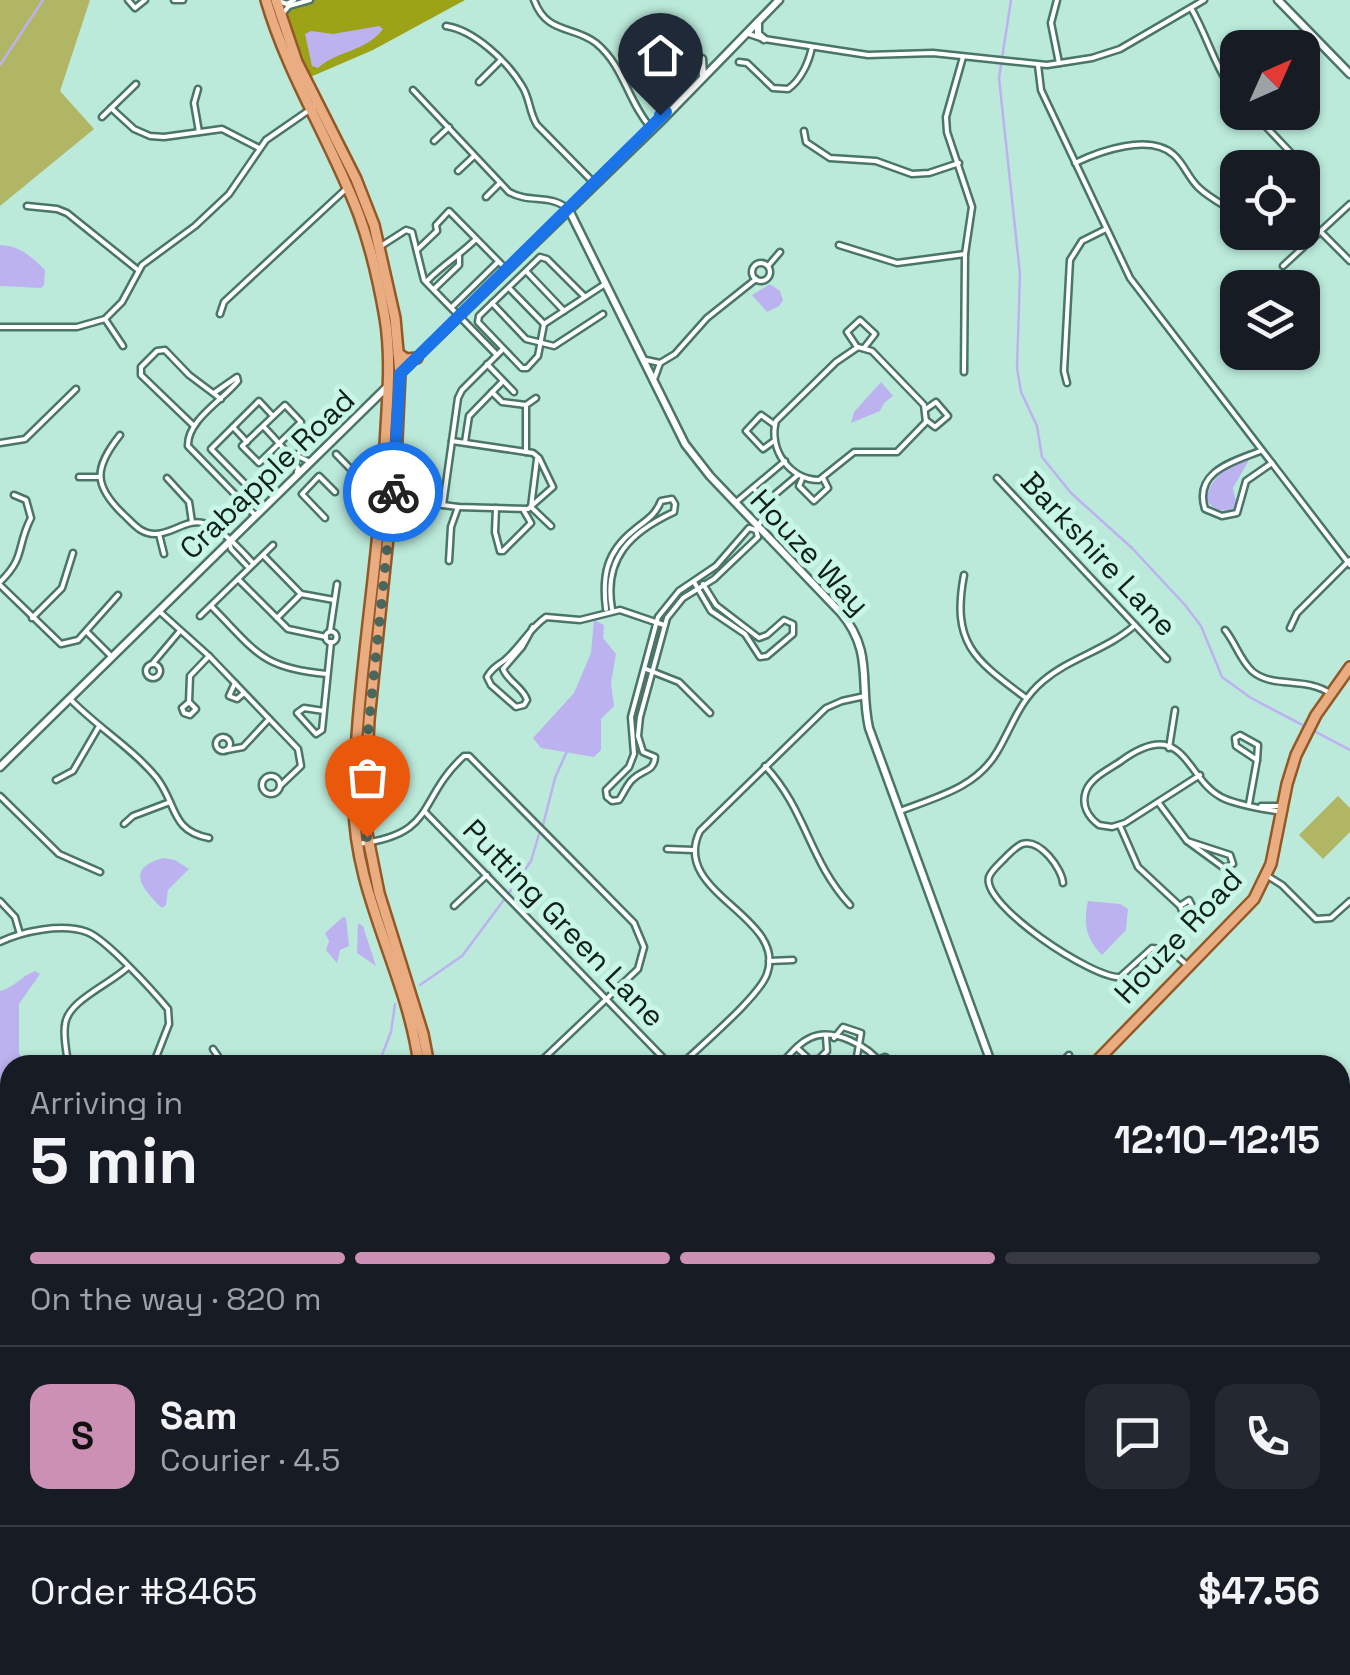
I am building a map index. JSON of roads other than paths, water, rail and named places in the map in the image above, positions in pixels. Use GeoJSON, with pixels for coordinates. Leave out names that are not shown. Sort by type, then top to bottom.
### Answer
{"type":"FeatureCollection","features":[{"type":"Feature","properties":{"kind":"main road"},"geometry":{"type":"LineString","coordinates":[[266,0],[277,38],[356,180],[381,246],[392,297],[400,374],[394,486],[365,761],[362,843],[427,1055]]}},
{"type":"Feature","properties":{"kind":"main road"},"geometry":{"type":"LineString","coordinates":[[283,2],[281,17],[374,265],[386,320],[388,386],[382,494],[354,803],[416,1055]]}},
{"type":"Feature","properties":{"kind":"main road"},"geometry":{"type":"LineString","coordinates":[[398,353],[406,359],[416,358]]}},
{"type":"Feature","properties":{"kind":"main road","name":"Houze Road"},"geometry":{"type":"LineString","coordinates":[[1102,1055],[1240,916],[1266,876],[1296,754],[1350,667]]}},
{"type":"Feature","properties":{"kind":"street"},"geometry":{"type":"LineString","coordinates":[[128,0],[135,8],[144,0]]}},
{"type":"Feature","properties":{"kind":"street"},"geometry":{"type":"LineString","coordinates":[[174,0],[183,0]]}},
{"type":"Feature","properties":{"kind":"street"},"geometry":{"type":"LineString","coordinates":[[283,2],[294,0]]}},
{"type":"Feature","properties":{"kind":"street"},"geometry":{"type":"LineString","coordinates":[[283,2],[310,0]]}},
{"type":"Feature","properties":{"kind":"street"},"geometry":{"type":"LineString","coordinates":[[534,0],[556,28],[587,37],[608,54],[637,112],[651,128]]}},
{"type":"Feature","properties":{"kind":"street","name":"Crabapple Road"},"geometry":{"type":"LineString","coordinates":[[0,767],[779,0]]}},
{"type":"Feature","properties":{"kind":"street"},"geometry":{"type":"LineString","coordinates":[[1056,0],[1050,23],[1059,63]]}},
{"type":"Feature","properties":{"kind":"street"},"geometry":{"type":"LineString","coordinates":[[746,34],[868,55],[964,56],[1038,66],[1120,49],[1204,0]]}},
{"type":"Feature","properties":{"kind":"street"},"geometry":{"type":"LineString","coordinates":[[1278,0],[1350,74]]}},
{"type":"Feature","properties":{"kind":"street"},"geometry":{"type":"LineString","coordinates":[[1191,8],[1220,68]]}},
{"type":"Feature","properties":{"kind":"street"},"geometry":{"type":"LineString","coordinates":[[758,22],[758,34],[764,39]]}},
{"type":"Feature","properties":{"kind":"street"},"geometry":{"type":"LineString","coordinates":[[446,26],[471,33],[500,61],[522,85],[537,124],[594,184]]}},
{"type":"Feature","properties":{"kind":"street"},"geometry":{"type":"LineString","coordinates":[[739,62],[747,62],[774,88],[788,89],[809,62],[812,46]]}},
{"type":"Feature","properties":{"kind":"street"},"geometry":{"type":"LineString","coordinates":[[964,56],[946,117],[947,132],[972,207],[965,254],[964,372]]}},
{"type":"Feature","properties":{"kind":"street"},"geometry":{"type":"LineString","coordinates":[[702,59],[703,77]]}},
{"type":"Feature","properties":{"kind":"street"},"geometry":{"type":"LineString","coordinates":[[479,82],[500,61]]}},
{"type":"Feature","properties":{"kind":"street"},"geometry":{"type":"LineString","coordinates":[[1038,66],[1041,90],[1138,290],[1349,563],[1297,614],[1290,628]]}},
{"type":"Feature","properties":{"kind":"street"},"geometry":{"type":"LineString","coordinates":[[102,117],[136,84]]}},
{"type":"Feature","properties":{"kind":"street"},"geometry":{"type":"LineString","coordinates":[[198,88],[194,103],[199,132]]}},
{"type":"Feature","properties":{"kind":"street"},"geometry":{"type":"LineString","coordinates":[[413,90],[518,198],[554,199],[569,210]]}},
{"type":"Feature","properties":{"kind":"street"},"geometry":{"type":"LineString","coordinates":[[0,327],[77,327],[104,318],[122,302],[138,270],[229,194],[275,131],[314,106]]}},
{"type":"Feature","properties":{"kind":"street"},"geometry":{"type":"LineString","coordinates":[[112,108],[134,129],[150,136],[228,130],[259,148]]}},
{"type":"Feature","properties":{"kind":"street"},"geometry":{"type":"LineString","coordinates":[[434,141],[449,127]]}},
{"type":"Feature","properties":{"kind":"street"},"geometry":{"type":"LineString","coordinates":[[1269,130],[1288,150]]}},
{"type":"Feature","properties":{"kind":"street"},"geometry":{"type":"LineString","coordinates":[[804,131],[806,142],[830,158],[876,160],[921,174],[959,163]]}},
{"type":"Feature","properties":{"kind":"street"},"geometry":{"type":"LineString","coordinates":[[1075,163],[1103,152],[1160,146],[1177,157],[1201,190],[1220,203]]}},
{"type":"Feature","properties":{"kind":"street"},"geometry":{"type":"LineString","coordinates":[[458,171],[474,156]]}},
{"type":"Feature","properties":{"kind":"street"},"geometry":{"type":"LineString","coordinates":[[486,198],[500,183]]}},
{"type":"Feature","properties":{"kind":"street"},"geometry":{"type":"LineString","coordinates":[[220,314],[224,302],[347,188]]}},
{"type":"Feature","properties":{"kind":"street"},"geometry":{"type":"LineString","coordinates":[[1350,204],[1320,231],[1350,261]]}},
{"type":"Feature","properties":{"kind":"street"},"geometry":{"type":"LineString","coordinates":[[27,206],[67,213],[138,270]]}},
{"type":"Feature","properties":{"kind":"street","name":"Houze Way"},"geometry":{"type":"LineString","coordinates":[[569,210],[685,444],[757,529],[849,623],[864,656],[869,728],[988,1055]]}},
{"type":"Feature","properties":{"kind":"street"},"geometry":{"type":"LineString","coordinates":[[417,250],[449,212],[507,270]]}},
{"type":"Feature","properties":{"kind":"street"},"geometry":{"type":"LineString","coordinates":[[1067,383],[1064,371],[1070,260],[1082,241],[1106,229]]}},
{"type":"Feature","properties":{"kind":"street"},"geometry":{"type":"LineString","coordinates":[[381,246],[409,230],[426,282],[496,355]]}},
{"type":"Feature","properties":{"kind":"street"},"geometry":{"type":"LineString","coordinates":[[426,282],[451,257],[459,256],[476,240]]}},
{"type":"Feature","properties":{"kind":"street"},"geometry":{"type":"LineString","coordinates":[[839,245],[897,263],[965,254]]}},
{"type":"Feature","properties":{"kind":"street"},"geometry":{"type":"LineString","coordinates":[[1284,266],[1300,250]]}},
{"type":"Feature","properties":{"kind":"street"},"geometry":{"type":"LineString","coordinates":[[768,266],[780,252]]}},
{"type":"Feature","properties":{"kind":"street"},"geometry":{"type":"LineString","coordinates":[[434,289],[459,265],[459,256]]}},
{"type":"Feature","properties":{"kind":"street"},"geometry":{"type":"LineString","coordinates":[[585,297],[540,257],[479,316],[478,322],[524,369],[536,360],[544,324],[605,284]]}},
{"type":"Feature","properties":{"kind":"street"},"geometry":{"type":"LineString","coordinates":[[451,308],[498,262]]}},
{"type":"Feature","properties":{"kind":"street"},"geometry":{"type":"LineString","coordinates":[[642,361],[660,364],[675,354],[706,318],[756,280],[767,279],[768,266],[754,266],[752,274],[756,280]]}},
{"type":"Feature","properties":{"kind":"street"},"geometry":{"type":"LineString","coordinates":[[526,271],[564,311]]}},
{"type":"Feature","properties":{"kind":"street"},"geometry":{"type":"LineString","coordinates":[[509,287],[544,324]]}},
{"type":"Feature","properties":{"kind":"street"},"geometry":{"type":"LineString","coordinates":[[492,303],[526,339],[540,344],[557,344],[603,314]]}},
{"type":"Feature","properties":{"kind":"street"},"geometry":{"type":"LineString","coordinates":[[104,318],[123,346]]}},
{"type":"Feature","properties":{"kind":"street"},"geometry":{"type":"LineString","coordinates":[[861,347],[836,362],[775,424],[774,441],[785,462],[801,476],[823,478],[854,452],[892,453],[902,449],[926,420],[926,409],[893,371],[861,347],[847,332],[860,320],[875,334],[861,347]]}},
{"type":"Feature","properties":{"kind":"street"},"geometry":{"type":"LineString","coordinates":[[443,505],[462,390],[503,348]]}},
{"type":"Feature","properties":{"kind":"street"},"geometry":{"type":"LineString","coordinates":[[194,426],[142,375],[141,366],[157,351],[165,350],[221,400]]}},
{"type":"Feature","properties":{"kind":"street"},"geometry":{"type":"LineString","coordinates":[[487,364],[514,392]]}},
{"type":"Feature","properties":{"kind":"street"},"geometry":{"type":"LineString","coordinates":[[652,382],[660,364]]}},
{"type":"Feature","properties":{"kind":"street"},"geometry":{"type":"LineString","coordinates":[[214,394],[237,377],[238,381],[194,426],[188,437],[189,451],[256,516]]}},
{"type":"Feature","properties":{"kind":"street"},"geometry":{"type":"LineString","coordinates":[[465,442],[469,416],[504,381]]}},
{"type":"Feature","properties":{"kind":"street"},"geometry":{"type":"LineString","coordinates":[[0,444],[25,438],[76,389]]}},
{"type":"Feature","properties":{"kind":"street"},"geometry":{"type":"LineString","coordinates":[[492,392],[502,402],[526,405],[536,398]]}},
{"type":"Feature","properties":{"kind":"street"},"geometry":{"type":"LineString","coordinates":[[273,416],[258,402],[211,449],[256,494],[319,433]]}},
{"type":"Feature","properties":{"kind":"street"},"geometry":{"type":"LineString","coordinates":[[926,409],[936,402],[948,416],[935,427],[926,420]]}},
{"type":"Feature","properties":{"kind":"street"},"geometry":{"type":"LineString","coordinates":[[284,405],[301,422],[259,463],[242,446],[263,426],[284,405]]}},
{"type":"Feature","properties":{"kind":"street"},"geometry":{"type":"LineString","coordinates":[[526,405],[526,452]]}},
{"type":"Feature","properties":{"kind":"street"},"geometry":{"type":"LineString","coordinates":[[774,441],[763,449],[746,432],[762,416],[775,424]]}},
{"type":"Feature","properties":{"kind":"street"},"geometry":{"type":"LineString","coordinates":[[263,426],[294,458],[312,460]]}},
{"type":"Feature","properties":{"kind":"street"},"geometry":{"type":"LineString","coordinates":[[233,427],[247,442]]}},
{"type":"Feature","properties":{"kind":"street"},"geometry":{"type":"LineString","coordinates":[[120,435],[101,463],[99,478],[110,501],[140,531],[159,534],[192,522],[208,524],[251,565]]}},
{"type":"Feature","properties":{"kind":"street"},"geometry":{"type":"LineString","coordinates":[[412,501],[523,509],[531,507],[553,484],[538,457],[452,440]]}},
{"type":"Feature","properties":{"kind":"street"},"geometry":{"type":"LineString","coordinates":[[1262,450],[1232,459],[1217,470],[1204,491],[1205,509],[1212,514],[1237,513],[1246,481],[1272,463]]}},
{"type":"Feature","properties":{"kind":"street"},"geometry":{"type":"LineString","coordinates":[[336,454],[373,492],[382,494]]}},
{"type":"Feature","properties":{"kind":"street"},"geometry":{"type":"LineString","coordinates":[[531,507],[538,457]]}},
{"type":"Feature","properties":{"kind":"street"},"geometry":{"type":"LineString","coordinates":[[294,458],[296,477]]}},
{"type":"Feature","properties":{"kind":"street"},"geometry":{"type":"LineString","coordinates":[[735,503],[785,462]]}},
{"type":"Feature","properties":{"kind":"street"},"geometry":{"type":"LineString","coordinates":[[325,518],[302,494],[319,476],[335,492]]}},
{"type":"Feature","properties":{"kind":"street"},"geometry":{"type":"LineString","coordinates":[[801,476],[799,486],[814,501],[828,488],[823,478]]}},
{"type":"Feature","properties":{"kind":"street"},"geometry":{"type":"LineString","coordinates":[[757,529],[749,528],[729,553],[669,602],[657,623],[631,717],[634,754],[629,767],[606,790],[612,801],[619,800],[629,782],[653,768],[656,762],[655,757],[643,752],[640,718],[664,626],[676,607],[758,537],[766,502],[801,476]]}},
{"type":"Feature","properties":{"kind":"street"},"geometry":{"type":"LineString","coordinates":[[78,477],[99,478]]}},
{"type":"Feature","properties":{"kind":"street"},"geometry":{"type":"LineString","coordinates":[[167,478],[189,502],[192,522]]}},
{"type":"Feature","properties":{"kind":"street","name":"Barkshire Lane"},"geometry":{"type":"LineString","coordinates":[[997,478],[1167,660]]}},
{"type":"Feature","properties":{"kind":"street"},"geometry":{"type":"LineString","coordinates":[[753,488],[766,502]]}},
{"type":"Feature","properties":{"kind":"street"},"geometry":{"type":"LineString","coordinates":[[14,495],[26,500],[31,518],[21,537],[18,563],[0,583],[32,618],[61,644],[73,642],[118,595]]}},
{"type":"Feature","properties":{"kind":"street"},"geometry":{"type":"LineString","coordinates":[[448,562],[451,527],[458,507]]}},
{"type":"Feature","properties":{"kind":"street"},"geometry":{"type":"LineString","coordinates":[[531,507],[550,526]]}},
{"type":"Feature","properties":{"kind":"street"},"geometry":{"type":"LineString","coordinates":[[496,508],[495,532],[500,551],[531,523],[523,509]]}},
{"type":"Feature","properties":{"kind":"street"},"geometry":{"type":"LineString","coordinates":[[609,610],[609,581],[624,543],[657,516]]}},
{"type":"Feature","properties":{"kind":"street"},"geometry":{"type":"LineString","coordinates":[[159,534],[164,554]]}},
{"type":"Feature","properties":{"kind":"street"},"geometry":{"type":"LineString","coordinates":[[200,616],[274,544]]}},
{"type":"Feature","properties":{"kind":"street"},"geometry":{"type":"LineString","coordinates":[[32,618],[62,588],[73,552]]}},
{"type":"Feature","properties":{"kind":"street"},"geometry":{"type":"LineString","coordinates":[[729,553],[734,560]]}},
{"type":"Feature","properties":{"kind":"street"},"geometry":{"type":"LineString","coordinates":[[262,555],[301,594],[334,600]]}},
{"type":"Feature","properties":{"kind":"street"},"geometry":{"type":"LineString","coordinates":[[964,575],[958,604],[966,643],[986,668],[1026,698]]}},
{"type":"Feature","properties":{"kind":"street"},"geometry":{"type":"LineString","coordinates":[[238,578],[294,632],[337,636],[331,642]]}},
{"type":"Feature","properties":{"kind":"street"},"geometry":{"type":"LineString","coordinates":[[697,580],[711,611],[745,634],[760,657],[767,656],[794,630],[793,624],[784,620],[767,636],[758,638],[716,605],[701,587]]}},
{"type":"Feature","properties":{"kind":"street"},"geometry":{"type":"LineString","coordinates":[[324,711],[304,708],[297,713],[316,734],[322,730],[328,674],[331,642],[328,634],[337,584]]}},
{"type":"Feature","properties":{"kind":"street"},"geometry":{"type":"LineString","coordinates":[[277,618],[301,594]]}},
{"type":"Feature","properties":{"kind":"street"},"geometry":{"type":"LineString","coordinates":[[669,602],[676,607]]}},
{"type":"Feature","properties":{"kind":"street"},"geometry":{"type":"LineString","coordinates":[[210,606],[272,664],[292,671],[328,674]]}},
{"type":"Feature","properties":{"kind":"street"},"geometry":{"type":"LineString","coordinates":[[533,627],[522,648],[503,669],[525,694],[524,705],[516,707],[486,676],[533,627],[546,617],[585,619],[609,610],[664,626]]}},
{"type":"Feature","properties":{"kind":"street"},"geometry":{"type":"LineString","coordinates":[[159,611],[209,656],[301,755],[301,766],[280,786]]}},
{"type":"Feature","properties":{"kind":"street"},"geometry":{"type":"LineString","coordinates":[[721,619],[725,612]]}},
{"type":"Feature","properties":{"kind":"street"},"geometry":{"type":"LineString","coordinates":[[900,811],[954,791],[978,775],[995,756],[1026,698],[1056,671],[1108,646],[1135,625]]}},
{"type":"Feature","properties":{"kind":"street"},"geometry":{"type":"LineString","coordinates":[[1225,630],[1258,676],[1312,684],[1330,694]]}},
{"type":"Feature","properties":{"kind":"street"},"geometry":{"type":"LineString","coordinates":[[86,631],[112,657]]}},
{"type":"Feature","properties":{"kind":"street"},"geometry":{"type":"LineString","coordinates":[[153,663],[179,632]]}},
{"type":"Feature","properties":{"kind":"street"},"geometry":{"type":"LineString","coordinates":[[188,702],[190,676],[209,656]]}},
{"type":"Feature","properties":{"kind":"street"},"geometry":{"type":"LineString","coordinates":[[646,669],[679,682],[710,712]]}},
{"type":"Feature","properties":{"kind":"street"},"geometry":{"type":"LineString","coordinates":[[234,682],[229,696],[237,699],[244,693]]}},
{"type":"Feature","properties":{"kind":"street"},"geometry":{"type":"LineString","coordinates":[[691,1055],[760,986],[769,961],[762,938],[700,873],[693,850],[703,826],[826,708],[865,696]]}},
{"type":"Feature","properties":{"kind":"street"},"geometry":{"type":"LineString","coordinates":[[70,699],[155,776],[190,833],[209,838]]}},
{"type":"Feature","properties":{"kind":"street"},"geometry":{"type":"LineString","coordinates":[[1169,748],[1175,710]]}},
{"type":"Feature","properties":{"kind":"street"},"geometry":{"type":"LineString","coordinates":[[228,750],[243,747],[269,719]]}},
{"type":"Feature","properties":{"kind":"street"},"geometry":{"type":"LineString","coordinates":[[56,780],[73,771],[98,728]]}},
{"type":"Feature","properties":{"kind":"street"},"geometry":{"type":"LineString","coordinates":[[1249,804],[1256,760],[1258,745],[1244,735],[1236,736],[1236,746],[1256,760]]}},
{"type":"Feature","properties":{"kind":"street"},"geometry":{"type":"LineString","coordinates":[[631,740],[639,740]]}},
{"type":"Feature","properties":{"kind":"street"},"geometry":{"type":"LineString","coordinates":[[1200,774],[1120,826],[1106,827],[1094,821],[1086,810],[1085,797],[1093,781],[1133,752],[1150,746],[1169,748],[1185,756],[1219,796],[1282,809]]}},
{"type":"Feature","properties":{"kind":"street"},"geometry":{"type":"LineString","coordinates":[[362,843],[402,834],[425,812],[449,771],[469,756],[634,923],[644,946],[638,969],[548,1055]]}},
{"type":"Feature","properties":{"kind":"street"},"geometry":{"type":"LineString","coordinates":[[765,766],[792,799],[828,880],[850,905]]}},
{"type":"Feature","properties":{"kind":"street"},"geometry":{"type":"LineString","coordinates":[[0,796],[59,854],[100,872]]}},
{"type":"Feature","properties":{"kind":"street"},"geometry":{"type":"LineString","coordinates":[[1076,796],[1085,797]]}},
{"type":"Feature","properties":{"kind":"street"},"geometry":{"type":"LineString","coordinates":[[124,824],[133,816],[170,802]]}},
{"type":"Feature","properties":{"kind":"street"},"geometry":{"type":"LineString","coordinates":[[1158,802],[1186,841],[1224,868],[1233,864],[1230,855],[1186,841]]}},
{"type":"Feature","properties":{"kind":"street","name":"Putting Green Lane"},"geometry":{"type":"LineString","coordinates":[[425,812],[660,1055]]}},
{"type":"Feature","properties":{"kind":"street"},"geometry":{"type":"LineString","coordinates":[[1120,826],[1138,866],[1180,906]]}},
{"type":"Feature","properties":{"kind":"street"},"geometry":{"type":"LineString","coordinates":[[1064,883],[1063,873],[1040,848],[1030,844],[1022,844],[1010,853],[989,876],[996,895],[1032,933],[1101,975],[1120,977],[1152,948],[1170,950],[1188,966]]}},
{"type":"Feature","properties":{"kind":"street"},"geometry":{"type":"LineString","coordinates":[[667,849],[693,850]]}},
{"type":"Feature","properties":{"kind":"street"},"geometry":{"type":"LineString","coordinates":[[454,906],[487,875]]}},
{"type":"Feature","properties":{"kind":"street"},"geometry":{"type":"LineString","coordinates":[[1266,876],[1282,885],[1316,919],[1331,918],[1350,901]]}},
{"type":"Feature","properties":{"kind":"street"},"geometry":{"type":"LineString","coordinates":[[0,901],[15,917],[20,934]]}},
{"type":"Feature","properties":{"kind":"street"},"geometry":{"type":"LineString","coordinates":[[0,942],[20,934],[70,929],[100,939],[169,1012],[169,1024],[157,1055]]}},
{"type":"Feature","properties":{"kind":"street"},"geometry":{"type":"LineString","coordinates":[[769,961],[793,960]]}},
{"type":"Feature","properties":{"kind":"street"},"geometry":{"type":"LineString","coordinates":[[67,1055],[64,1031],[68,1012],[128,967]]}},
{"type":"Feature","properties":{"kind":"street"},"geometry":{"type":"LineString","coordinates":[[834,1038],[840,1028],[857,1030],[862,1036],[858,1055]]}},
{"type":"Feature","properties":{"kind":"street"},"geometry":{"type":"LineString","coordinates":[[824,1055],[828,1051],[826,1036]]}},
{"type":"Feature","properties":{"kind":"street"},"geometry":{"type":"LineString","coordinates":[[790,1055],[810,1038],[826,1036],[860,1045],[872,1055]]}},
{"type":"Feature","properties":{"kind":"street"},"geometry":{"type":"LineString","coordinates":[[797,1048],[805,1055]]}},
{"type":"Feature","properties":{"kind":"street"},"geometry":{"type":"LineString","coordinates":[[213,1049],[217,1055]]}},
{"type":"Feature","properties":{"kind":"waterway"},"geometry":{"type":"LineString","coordinates":[[0,65],[43,0]]}},
{"type":"Feature","properties":{"kind":"waterway"},"geometry":{"type":"LineString","coordinates":[[1011,0],[999,78],[1020,274],[1017,368],[1021,392],[1037,426],[1042,457],[1071,493],[1132,548],[1185,605],[1201,626],[1222,677],[1251,698],[1350,750]]}},
{"type":"Feature","properties":{"kind":"waterway"},"geometry":{"type":"LineString","coordinates":[[543,825],[555,778],[567,751]]}},
{"type":"Feature","properties":{"kind":"waterway"},"geometry":{"type":"LineString","coordinates":[[509,893],[531,861],[540,831]]}},
{"type":"Feature","properties":{"kind":"waterway"},"geometry":{"type":"LineString","coordinates":[[420,985],[462,956],[506,897]]}},
{"type":"Feature","properties":{"kind":"waterway"},"geometry":{"type":"LineString","coordinates":[[382,1055],[391,1032],[395,1004]]}}]}
